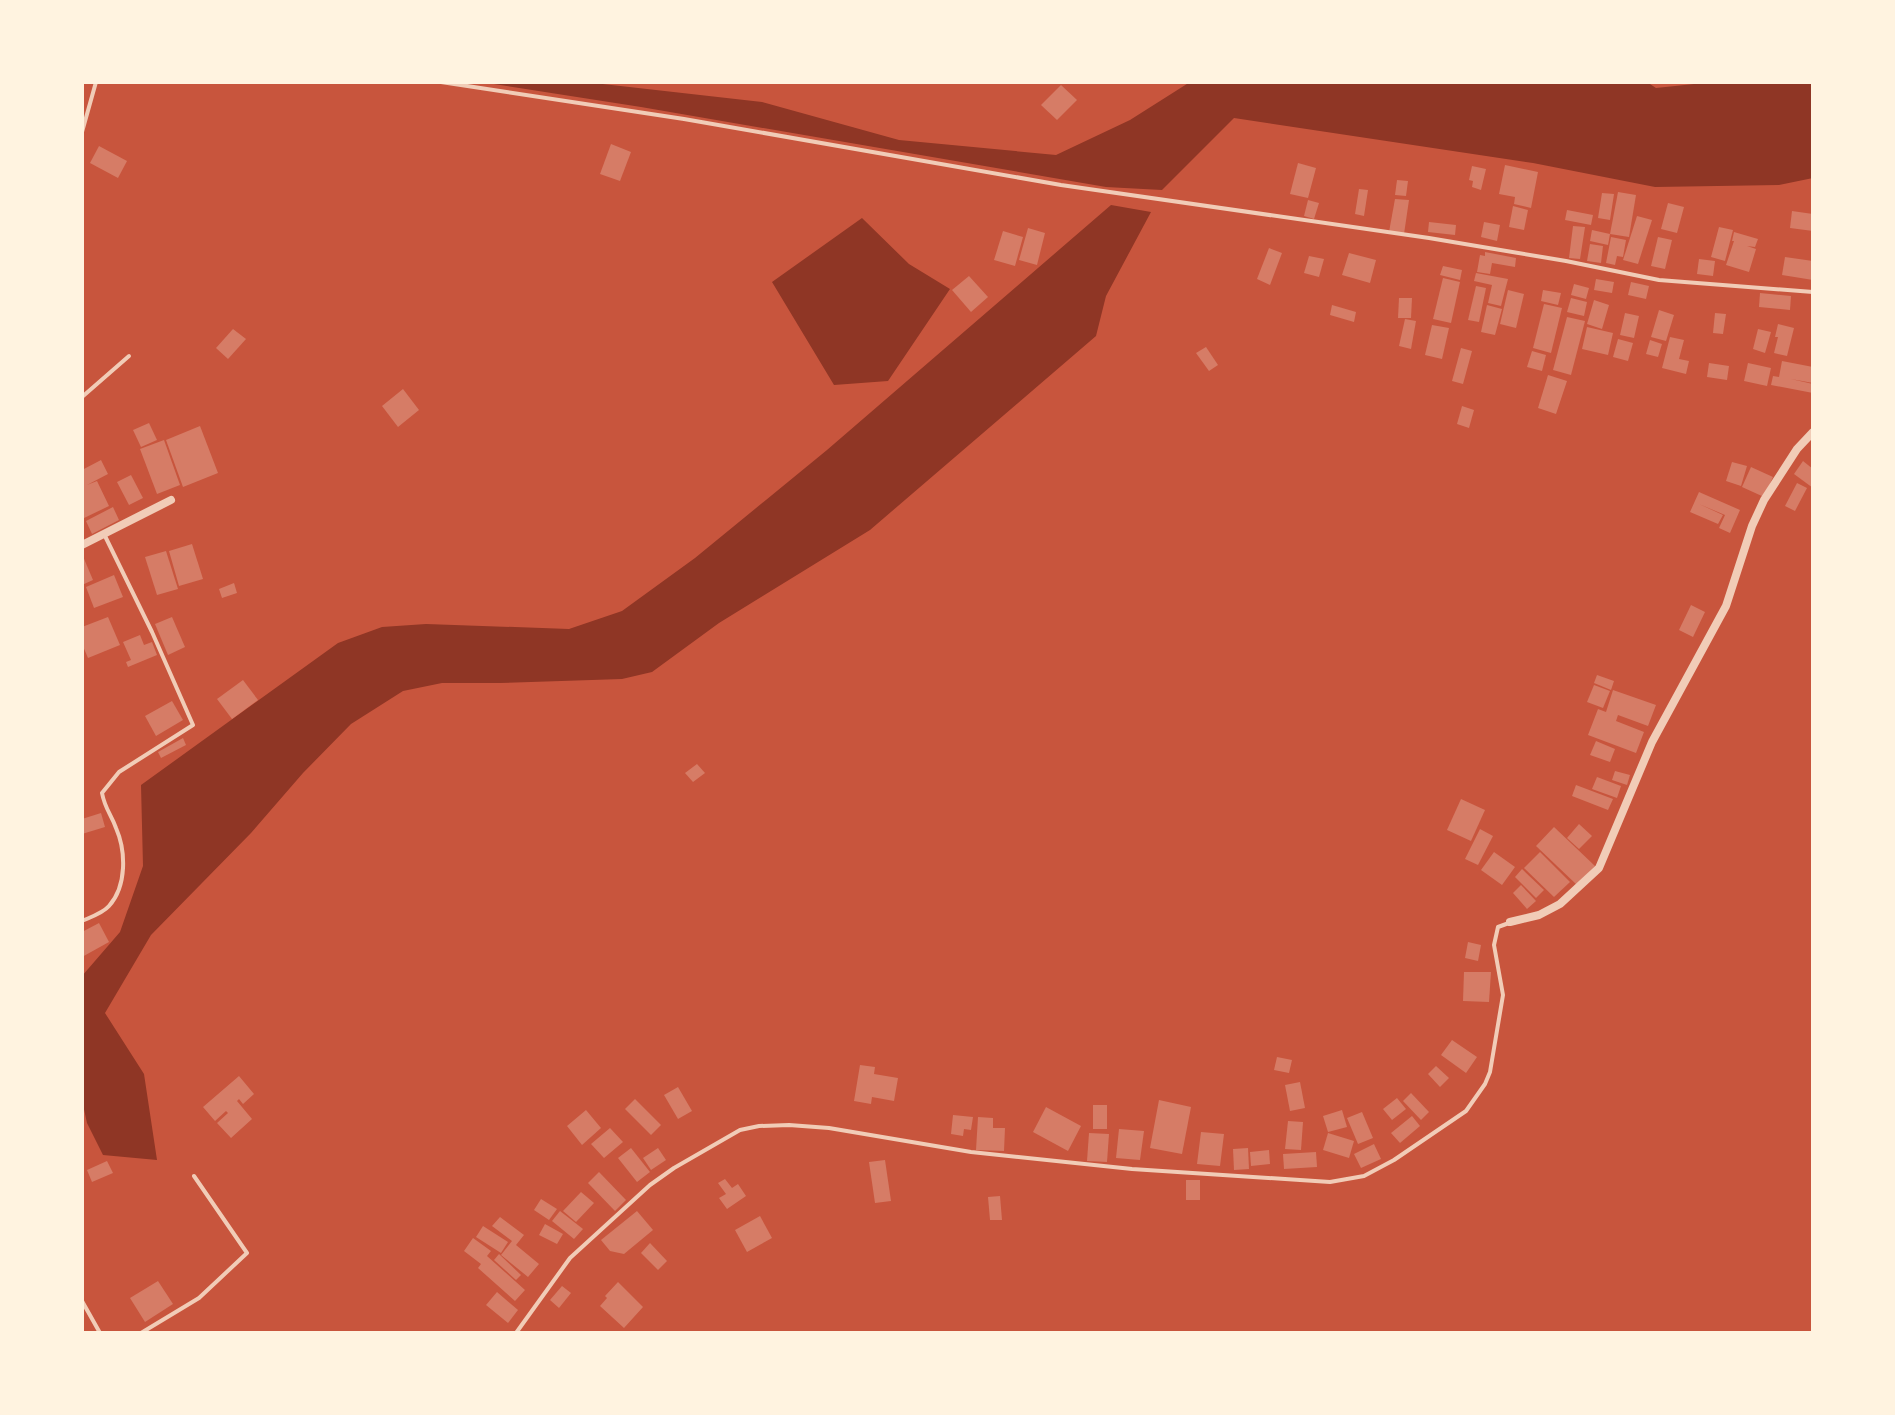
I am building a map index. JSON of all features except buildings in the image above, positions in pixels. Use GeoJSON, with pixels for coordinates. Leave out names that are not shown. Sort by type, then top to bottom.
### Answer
{"type":"FeatureCollection","features":[{"type":"Feature","properties":{"kind":"street"},"geometry":{"type":"LineString","coordinates":[[1510,922],[1539,915],[1560,904],[1599,868],[1656,734],[1726,606],[1752,526],[1764,500],[1797,449],[1813,432]]}},
{"type":"Feature","properties":{"kind":"street"},"geometry":{"type":"LineString","coordinates":[[82,545],[171,500]]}},
{"type":"Feature","properties":{"kind":"lane"},"geometry":{"type":"LineString","coordinates":[[82,132],[96,82]]}},
{"type":"Feature","properties":{"kind":"lane"},"geometry":{"type":"LineString","coordinates":[[441,82],[684,119],[1061,185],[1429,238],[1659,280],[1813,292]]}},
{"type":"Feature","properties":{"kind":"lane"},"geometry":{"type":"LineString","coordinates":[[83,395],[129,356]]}},
{"type":"Feature","properties":{"kind":"lane"},"geometry":{"type":"LineString","coordinates":[[82,921],[108,908],[118,893],[124,864],[117,829],[106,809],[102,793],[119,772],[193,725],[104,534]]}},
{"type":"Feature","properties":{"kind":"lane"},"geometry":{"type":"LineString","coordinates":[[516,1333],[570,1258],[650,1185],[740,1130],[759,1126],[829,1128],[971,1152],[1132,1169],[1330,1182],[1364,1176],[1394,1160],[1466,1111],[1480,1093],[1490,1072],[1503,995],[1496,962],[1495,932],[1498,927],[1510,922]]}},
{"type":"Feature","properties":{"kind":"lane"},"geometry":{"type":"LineString","coordinates":[[141,1333],[199,1298],[247,1253],[194,1176]]}},
{"type":"Feature","properties":{"kind":"lane"},"geometry":{"type":"LineString","coordinates":[[82,1301],[100,1333]]}},
{"type":"Feature","properties":{"kind":"shaded area"},"geometry":{"type":"Polygon","coordinates":[[[481,82],[585,82],[762,102],[899,140],[1056,155],[1130,120],[1190,82],[1647,82],[1656,88],[1713,82],[1813,82],[1813,178],[1779,185],[1655,187],[1533,163],[1234,118],[1162,190],[1106,187],[481,82]]]}},
{"type":"Feature","properties":{"kind":"shaded area"},"geometry":{"type":"Polygon","coordinates":[[[1111,205],[1151,212],[1106,296],[1096,336],[870,530],[719,623],[652,672],[622,679],[442,683],[403,691],[351,724],[251,833],[151,935],[105,1013],[144,1074],[157,1160],[103,1155],[87,1123],[82,1100],[82,976],[120,932],[143,866],[141,785],[338,643],[382,627],[426,624],[569,629],[622,611],[695,558],[827,450],[1111,205]]]}},
{"type":"Feature","properties":{"kind":"shaded area"},"geometry":{"type":"Polygon","coordinates":[[[862,218],[909,264],[950,289],[888,381],[834,385],[772,282],[862,218]]]}}]}
